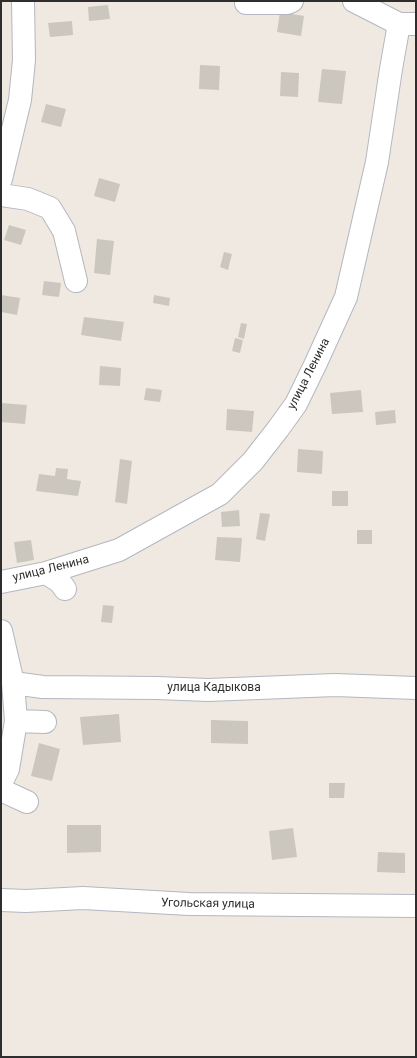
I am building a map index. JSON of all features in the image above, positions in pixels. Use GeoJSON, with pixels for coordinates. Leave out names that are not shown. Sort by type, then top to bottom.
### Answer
{"type":"FeatureCollection","features":[{"type":"Feature","properties":{"kind":"street"},"geometry":{"type":"LineString","coordinates":[[1,179],[20,100],[24,60],[23,1]]}},
{"type":"Feature","properties":{"kind":"street"},"geometry":{"type":"LineString","coordinates":[[246,3],[287,3],[292,1]]}},
{"type":"Feature","properties":{"kind":"street"},"geometry":{"type":"LineString","coordinates":[[354,1],[408,24]]}},
{"type":"Feature","properties":{"kind":"street","name":"улица Ленина"},"geometry":{"type":"LineString","coordinates":[[1,582],[46,573],[119,550],[220,494],[253,461],[296,404],[346,297],[377,162],[391,69],[408,24]]}},
{"type":"Feature","properties":{"kind":"street"},"geometry":{"type":"LineString","coordinates":[[1,196],[28,199],[50,208],[64,231],[76,281]]}},
{"type":"Feature","properties":{"kind":"street"},"geometry":{"type":"LineString","coordinates":[[46,573],[60,582],[65,589]]}},
{"type":"Feature","properties":{"kind":"street"},"geometry":{"type":"LineString","coordinates":[[1,631],[13,683],[16,721],[6,755],[8,769],[1,783]]}},
{"type":"Feature","properties":{"kind":"street","name":"улица Кадыкова"},"geometry":{"type":"LineString","coordinates":[[13,683],[43,687],[111,687],[208,690],[335,685],[416,688]]}},
{"type":"Feature","properties":{"kind":"street"},"geometry":{"type":"LineString","coordinates":[[16,721],[45,722]]}},
{"type":"Feature","properties":{"kind":"street"},"geometry":{"type":"LineString","coordinates":[[1,790],[27,802]]}},
{"type":"Feature","properties":{"kind":"street","name":"Угольская улица"},"geometry":{"type":"LineString","coordinates":[[1,900],[26,901],[84,898],[189,904],[416,906]]}},
{"type":"Feature","properties":{"kind":"building"},"geometry":{"type":"Polygon","coordinates":[[[108,5],[110,19],[89,21],[88,7],[108,5]]]}},
{"type":"Feature","properties":{"kind":"building"},"geometry":{"type":"Polygon","coordinates":[[[280,12],[304,16],[301,36],[277,32],[280,12]]]}},
{"type":"Feature","properties":{"kind":"building"},"geometry":{"type":"Polygon","coordinates":[[[72,21],[73,35],[50,37],[48,23],[72,21]]]}},
{"type":"Feature","properties":{"kind":"building"},"geometry":{"type":"Polygon","coordinates":[[[200,65],[220,66],[219,90],[199,89],[200,65]]]}},
{"type":"Feature","properties":{"kind":"building"},"geometry":{"type":"Polygon","coordinates":[[[322,69],[346,71],[342,104],[318,102],[322,69]]]}},
{"type":"Feature","properties":{"kind":"building"},"geometry":{"type":"Polygon","coordinates":[[[281,72],[299,73],[298,97],[280,96],[281,72]]]}},
{"type":"Feature","properties":{"kind":"building"},"geometry":{"type":"Polygon","coordinates":[[[46,104],[66,109],[61,127],[41,122],[46,104]]]}},
{"type":"Feature","properties":{"kind":"building"},"geometry":{"type":"Polygon","coordinates":[[[99,178],[120,184],[115,202],[94,196],[99,178]]]}},
{"type":"Feature","properties":{"kind":"building"},"geometry":{"type":"Polygon","coordinates":[[[9,225],[26,230],[21,245],[4,240],[9,225]]]}},
{"type":"Feature","properties":{"kind":"building"},"geometry":{"type":"Polygon","coordinates":[[[97,239],[114,241],[110,275],[94,273],[97,239]]]}},
{"type":"Feature","properties":{"kind":"building"},"geometry":{"type":"Polygon","coordinates":[[[224,252],[232,254],[228,270],[220,267],[224,252]]]}},
{"type":"Feature","properties":{"kind":"building"},"geometry":{"type":"Polygon","coordinates":[[[44,281],[61,283],[59,297],[42,295],[44,281]]]}},
{"type":"Feature","properties":{"kind":"building"},"geometry":{"type":"Polygon","coordinates":[[[1,295],[20,298],[17,315],[1,312],[1,295]]]}},
{"type":"Feature","properties":{"kind":"building"},"geometry":{"type":"Polygon","coordinates":[[[154,295],[170,298],[169,306],[153,303],[154,295]]]}},
{"type":"Feature","properties":{"kind":"building"},"geometry":{"type":"Polygon","coordinates":[[[84,317],[124,322],[121,341],[81,335],[84,317]]]}},
{"type":"Feature","properties":{"kind":"building"},"geometry":{"type":"Polygon","coordinates":[[[241,323],[247,324],[244,339],[238,337],[241,323]]]}},
{"type":"Feature","properties":{"kind":"building"},"geometry":{"type":"Polygon","coordinates":[[[235,338],[243,340],[240,353],[232,351],[235,338]]]}},
{"type":"Feature","properties":{"kind":"building"},"geometry":{"type":"Polygon","coordinates":[[[100,366],[121,368],[120,386],[99,385],[100,366]]]}},
{"type":"Feature","properties":{"kind":"building"},"geometry":{"type":"Polygon","coordinates":[[[146,388],[162,390],[160,402],[144,400],[146,388]]]}},
{"type":"Feature","properties":{"kind":"building"},"geometry":{"type":"Polygon","coordinates":[[[361,390],[363,412],[332,414],[330,393],[361,390]]]}},
{"type":"Feature","properties":{"kind":"building"},"geometry":{"type":"Polygon","coordinates":[[[1,403],[27,405],[25,424],[1,422],[1,403]]]}},
{"type":"Feature","properties":{"kind":"building"},"geometry":{"type":"Polygon","coordinates":[[[227,409],[254,411],[252,432],[226,430],[227,409]]]}},
{"type":"Feature","properties":{"kind":"building"},"geometry":{"type":"Polygon","coordinates":[[[395,410],[396,423],[376,425],[375,412],[395,410]]]}},
{"type":"Feature","properties":{"kind":"building"},"geometry":{"type":"Polygon","coordinates":[[[298,449],[323,451],[322,474],[297,472],[298,449]]]}},
{"type":"Feature","properties":{"kind":"building"},"geometry":{"type":"Polygon","coordinates":[[[120,459],[132,461],[127,504],[115,502],[120,459]]]}},
{"type":"Feature","properties":{"kind":"building"},"geometry":{"type":"Polygon","coordinates":[[[56,468],[68,469],[67,479],[81,481],[78,496],[36,491],[39,474],[55,476],[56,468]]]}},
{"type":"Feature","properties":{"kind":"building"},"geometry":{"type":"Polygon","coordinates":[[[332,491],[348,491],[348,506],[332,506],[332,491]]]}},
{"type":"Feature","properties":{"kind":"building"},"geometry":{"type":"Polygon","coordinates":[[[239,510],[240,526],[222,527],[221,512],[239,510]]]}},
{"type":"Feature","properties":{"kind":"building"},"geometry":{"type":"Polygon","coordinates":[[[260,513],[270,514],[265,541],[256,539],[260,513]]]}},
{"type":"Feature","properties":{"kind":"building"},"geometry":{"type":"Polygon","coordinates":[[[357,530],[372,530],[372,544],[357,544],[357,530]]]}},
{"type":"Feature","properties":{"kind":"building"},"geometry":{"type":"Polygon","coordinates":[[[217,537],[242,538],[240,562],[215,560],[217,537]]]}},
{"type":"Feature","properties":{"kind":"building"},"geometry":{"type":"Polygon","coordinates":[[[31,540],[34,560],[17,563],[14,542],[31,540]]]}},
{"type":"Feature","properties":{"kind":"building"},"geometry":{"type":"Polygon","coordinates":[[[103,605],[114,606],[112,623],[101,622],[103,605]]]}},
{"type":"Feature","properties":{"kind":"building"},"geometry":{"type":"Polygon","coordinates":[[[119,714],[121,742],[83,745],[80,717],[119,714]]]}},
{"type":"Feature","properties":{"kind":"building"},"geometry":{"type":"Polygon","coordinates":[[[211,720],[248,721],[248,744],[211,743],[211,720]]]}},
{"type":"Feature","properties":{"kind":"building"},"geometry":{"type":"Polygon","coordinates":[[[39,743],[60,749],[52,781],[31,776],[39,743]]]}},
{"type":"Feature","properties":{"kind":"building"},"geometry":{"type":"Polygon","coordinates":[[[329,783],[345,783],[344,798],[329,798],[329,783]]]}},
{"type":"Feature","properties":{"kind":"building"},"geometry":{"type":"Polygon","coordinates":[[[67,825],[101,825],[101,852],[67,853],[67,825]]]}},
{"type":"Feature","properties":{"kind":"building"},"geometry":{"type":"Polygon","coordinates":[[[293,828],[297,857],[272,860],[269,831],[293,828]]]}},
{"type":"Feature","properties":{"kind":"building"},"geometry":{"type":"Polygon","coordinates":[[[378,852],[405,853],[405,873],[377,872],[378,852]]]}}]}
